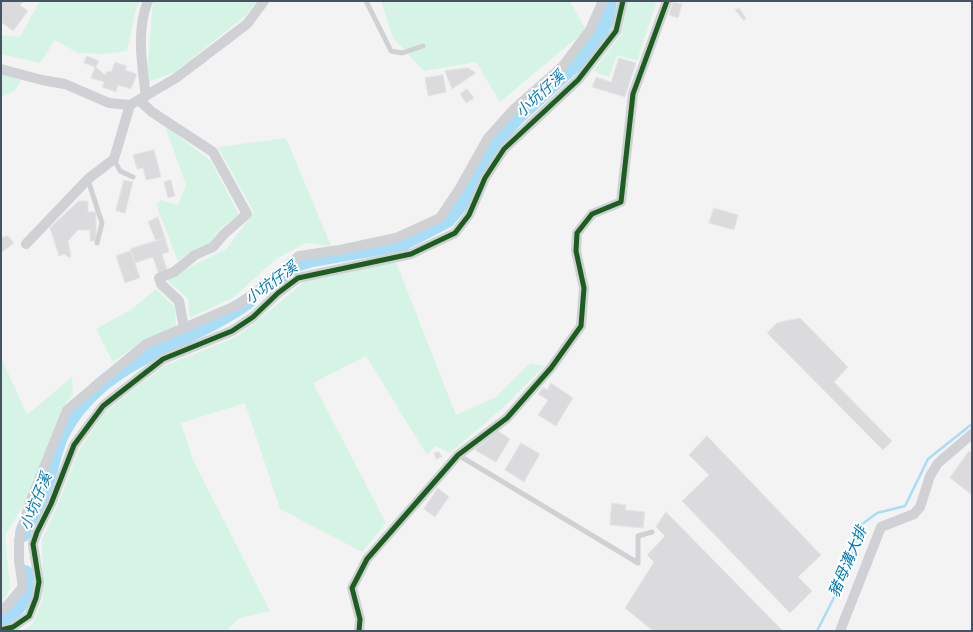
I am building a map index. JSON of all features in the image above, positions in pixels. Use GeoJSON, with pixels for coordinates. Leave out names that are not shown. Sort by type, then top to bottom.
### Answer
{"type":"FeatureCollection","features":[{"type":"Feature","properties":{"kind":"street"},"geometry":{"type":"LineString","coordinates":[[26,244],[88,179],[114,159],[138,100],[140,53],[145,8],[148,1]]}},
{"type":"Feature","properties":{"kind":"street"},"geometry":{"type":"LineString","coordinates":[[1,69],[42,80],[65,84],[109,103],[138,100],[176,78],[247,24],[264,1]]}},
{"type":"Feature","properties":{"kind":"street"},"geometry":{"type":"LineString","coordinates":[[1,609],[6,607],[23,587],[19,561],[19,540],[29,505],[67,410],[146,344],[240,304],[273,279],[299,256],[340,250],[396,238],[440,218],[460,188],[488,138],[514,109],[563,66],[590,30],[603,1]]}},
{"type":"Feature","properties":{"kind":"street"},"geometry":{"type":"LineString","coordinates":[[1,630],[13,627],[29,616],[36,598],[39,582],[33,544],[37,532],[51,504],[74,445],[103,406],[163,359],[232,331],[253,317],[278,293],[298,278],[411,254],[455,233],[469,215],[485,178],[504,150],[578,80],[616,31],[623,1]]}},
{"type":"Feature","properties":{"kind":"street"},"geometry":{"type":"LineString","coordinates":[[359,631],[360,619],[352,588],[367,559],[458,455],[507,418],[551,368],[582,326],[584,288],[576,251],[577,233],[592,214],[621,202],[633,94],[667,1]]}},
{"type":"Feature","properties":{"kind":"street"},"geometry":{"type":"LineString","coordinates":[[138,100],[152,112],[213,152],[247,214],[224,234],[213,247],[195,255],[174,272],[159,278],[161,284],[179,301],[184,328]]}},
{"type":"Feature","properties":{"kind":"street"},"geometry":{"type":"LineString","coordinates":[[840,631],[881,527],[914,514],[920,507],[930,476],[938,463],[972,434]]}},
{"type":"Feature","properties":{"kind":"lane"},"geometry":{"type":"LineString","coordinates":[[366,1],[391,51],[402,53],[423,46]]}},
{"type":"Feature","properties":{"kind":"lane"},"geometry":{"type":"LineString","coordinates":[[114,159],[120,171],[133,177]]}},
{"type":"Feature","properties":{"kind":"lane"},"geometry":{"type":"LineString","coordinates":[[88,179],[102,223],[97,243]]}},
{"type":"Feature","properties":{"kind":"lane"},"geometry":{"type":"LineString","coordinates":[[458,455],[638,563],[638,536],[652,532]]}},
{"type":"Feature","properties":{"kind":"green space"},"geometry":{"type":"Polygon","coordinates":[[[40,1],[140,1],[136,9],[127,51],[105,54],[78,53],[55,40],[40,63],[1,54],[1,35],[20,37],[40,1]]]}},
{"type":"Feature","properties":{"kind":"green space"},"geometry":{"type":"Polygon","coordinates":[[[153,1],[257,1],[245,16],[175,72],[146,83],[153,1]]]}},
{"type":"Feature","properties":{"kind":"green space"},"geometry":{"type":"Polygon","coordinates":[[[381,1],[570,1],[586,30],[500,102],[476,62],[424,71],[393,38],[381,1]]]}},
{"type":"Feature","properties":{"kind":"green space"},"geometry":{"type":"Polygon","coordinates":[[[628,1],[657,1],[637,61],[617,55],[609,77],[593,71],[621,35],[628,1]]]}},
{"type":"Feature","properties":{"kind":"green space"},"geometry":{"type":"Polygon","coordinates":[[[1,73],[22,80],[14,91],[1,97],[1,73]]]}},
{"type":"Feature","properties":{"kind":"green space"},"geometry":{"type":"Polygon","coordinates":[[[165,126],[211,161],[239,215],[221,228],[209,244],[195,249],[178,261],[156,205],[161,200],[178,205],[186,185],[165,126]]]}},
{"type":"Feature","properties":{"kind":"green space"},"geometry":{"type":"Polygon","coordinates":[[[286,138],[331,246],[306,243],[276,259],[234,297],[190,318],[188,299],[166,279],[226,249],[254,213],[218,147],[286,138]]]}},
{"type":"Feature","properties":{"kind":"green space"},"geometry":{"type":"Polygon","coordinates":[[[396,262],[456,415],[496,397],[530,363],[544,366],[505,406],[450,453],[436,446],[427,455],[366,356],[313,383],[386,523],[362,552],[280,509],[245,403],[181,423],[193,460],[270,611],[240,618],[226,631],[22,631],[33,623],[43,598],[42,539],[56,509],[78,452],[104,413],[164,366],[234,338],[256,322],[304,282],[396,262]]]}},
{"type":"Feature","properties":{"kind":"green space"},"geometry":{"type":"Polygon","coordinates":[[[156,289],[175,307],[176,326],[141,342],[113,362],[96,329],[132,309],[156,289]]]}},
{"type":"Feature","properties":{"kind":"green space"},"geometry":{"type":"Polygon","coordinates":[[[1,357],[27,415],[72,377],[73,394],[63,406],[24,505],[5,535],[10,588],[1,605],[1,357]]]}},
{"type":"Feature","properties":{"kind":"building"},"geometry":{"type":"Polygon","coordinates":[[[1,1],[24,1],[20,5],[28,11],[13,31],[1,22],[1,1]]]}},
{"type":"Feature","properties":{"kind":"building"},"geometry":{"type":"Polygon","coordinates":[[[673,2],[682,4],[678,18],[669,15],[673,2]]]}},
{"type":"Feature","properties":{"kind":"building"},"geometry":{"type":"Polygon","coordinates":[[[739,8],[746,18],[744,21],[735,10],[739,8]]]}},
{"type":"Feature","properties":{"kind":"building"},"geometry":{"type":"Polygon","coordinates":[[[87,56],[99,61],[96,67],[105,75],[107,71],[111,72],[115,62],[127,66],[125,70],[137,74],[131,89],[118,85],[116,92],[102,87],[104,82],[91,78],[95,67],[84,63],[87,56]]]}},
{"type":"Feature","properties":{"kind":"building"},"geometry":{"type":"Polygon","coordinates":[[[619,58],[636,63],[625,97],[592,87],[596,77],[611,82],[619,58]]]}},
{"type":"Feature","properties":{"kind":"building"},"geometry":{"type":"Polygon","coordinates":[[[468,68],[476,73],[452,89],[445,71],[468,68]]]}},
{"type":"Feature","properties":{"kind":"building"},"geometry":{"type":"Polygon","coordinates":[[[443,75],[446,92],[428,96],[425,78],[443,75]]]}},
{"type":"Feature","properties":{"kind":"building"},"geometry":{"type":"Polygon","coordinates":[[[467,89],[474,98],[466,103],[460,94],[467,89]]]}},
{"type":"Feature","properties":{"kind":"building"},"geometry":{"type":"Polygon","coordinates":[[[154,150],[161,177],[146,180],[143,168],[137,169],[133,155],[154,150]]]}},
{"type":"Feature","properties":{"kind":"building"},"geometry":{"type":"Polygon","coordinates":[[[124,180],[133,182],[125,213],[116,211],[124,180]]]}},
{"type":"Feature","properties":{"kind":"building"},"geometry":{"type":"Polygon","coordinates":[[[171,180],[175,196],[168,198],[164,182],[171,180]]]}},
{"type":"Feature","properties":{"kind":"building"},"geometry":{"type":"Polygon","coordinates":[[[79,201],[88,201],[88,212],[96,212],[96,241],[90,241],[90,230],[78,230],[68,241],[71,257],[68,257],[65,254],[59,256],[50,228],[79,201]]]}},
{"type":"Feature","properties":{"kind":"building"},"geometry":{"type":"Polygon","coordinates":[[[714,208],[738,215],[734,230],[709,223],[714,208]]]}},
{"type":"Feature","properties":{"kind":"building"},"geometry":{"type":"Polygon","coordinates":[[[158,217],[165,238],[156,241],[148,222],[158,217]]]}},
{"type":"Feature","properties":{"kind":"building"},"geometry":{"type":"Polygon","coordinates":[[[8,236],[14,243],[1,253],[1,238],[8,236]]]}},
{"type":"Feature","properties":{"kind":"building"},"geometry":{"type":"Polygon","coordinates":[[[165,238],[169,252],[162,254],[168,272],[159,275],[153,257],[135,263],[130,249],[165,238]]]}},
{"type":"Feature","properties":{"kind":"building"},"geometry":{"type":"Polygon","coordinates":[[[131,251],[140,278],[125,283],[116,256],[131,251]]]}},
{"type":"Feature","properties":{"kind":"building"},"geometry":{"type":"Polygon","coordinates":[[[800,318],[848,367],[834,382],[892,441],[883,450],[767,333],[777,323],[800,318]]]}},
{"type":"Feature","properties":{"kind":"building"},"geometry":{"type":"Polygon","coordinates":[[[551,383],[573,398],[556,426],[538,415],[548,400],[538,394],[543,387],[547,390],[551,383]]]}},
{"type":"Feature","properties":{"kind":"building"},"geometry":{"type":"Polygon","coordinates":[[[498,431],[510,439],[496,462],[475,450],[498,431]]]}},
{"type":"Feature","properties":{"kind":"building"},"geometry":{"type":"Polygon","coordinates":[[[707,436],[821,555],[798,577],[812,591],[790,613],[682,501],[709,475],[689,455],[707,436]]]}},
{"type":"Feature","properties":{"kind":"building"},"geometry":{"type":"Polygon","coordinates":[[[521,443],[540,454],[524,482],[505,470],[521,443]]]}},
{"type":"Feature","properties":{"kind":"building"},"geometry":{"type":"Polygon","coordinates":[[[969,451],[972,453],[972,495],[950,478],[969,451]]]}},
{"type":"Feature","properties":{"kind":"building"},"geometry":{"type":"Polygon","coordinates":[[[439,452],[442,457],[436,459],[434,453],[439,452]]]}},
{"type":"Feature","properties":{"kind":"building"},"geometry":{"type":"Polygon","coordinates":[[[438,488],[449,497],[435,517],[424,509],[438,488]]]}},
{"type":"Feature","properties":{"kind":"building"},"geometry":{"type":"Polygon","coordinates":[[[612,503],[626,505],[625,510],[645,512],[643,528],[610,525],[612,503]]]}},
{"type":"Feature","properties":{"kind":"building"},"geometry":{"type":"Polygon","coordinates":[[[666,512],[783,631],[653,631],[625,608],[654,562],[647,555],[665,536],[656,527],[666,512]]]}},
{"type":"Feature","properties":{"kind":"waterway","name":"小坑仔溪"},"geometry":{"type":"LineString","coordinates":[[281,277],[295,264],[312,259],[403,243],[447,220],[463,201],[490,148],[517,117],[591,49],[606,20],[609,1]]}},
{"type":"Feature","properties":{"kind":"waterway","name":"小坑仔溪"},"geometry":{"type":"LineString","coordinates":[[23,534],[24,529],[37,507],[43,492],[62,433],[79,407],[99,387],[122,370],[146,355],[198,330],[248,301]]}},
{"type":"Feature","properties":{"kind":"waterway","name":"豬母溝大排"},"geometry":{"type":"LineString","coordinates":[[817,631],[844,578],[861,525],[877,513],[905,506],[928,459],[972,424]]}},
{"type":"Feature","properties":{"kind":"waterway","name":"小坑仔溪"},"geometry":{"type":"LineString","coordinates":[[1,618],[14,611],[22,601],[26,580],[25,573]]}},
{"type":"Feature","properties":{"kind":"cycle path"},"geometry":{"type":"LineString","coordinates":[[1,630],[13,627],[29,616],[36,598],[39,582],[33,544],[37,532],[51,504],[74,445],[103,406],[163,359],[232,331],[253,317],[278,293],[298,278],[411,254],[455,233],[469,215],[485,178],[504,149],[578,80],[616,31],[623,1]]}},
{"type":"Feature","properties":{"kind":"cycle path"},"geometry":{"type":"LineString","coordinates":[[359,631],[360,619],[352,588],[367,559],[458,455],[507,418],[551,368],[581,326],[584,288],[576,251],[577,233],[592,214],[621,202],[633,94],[667,1]]}}]}
